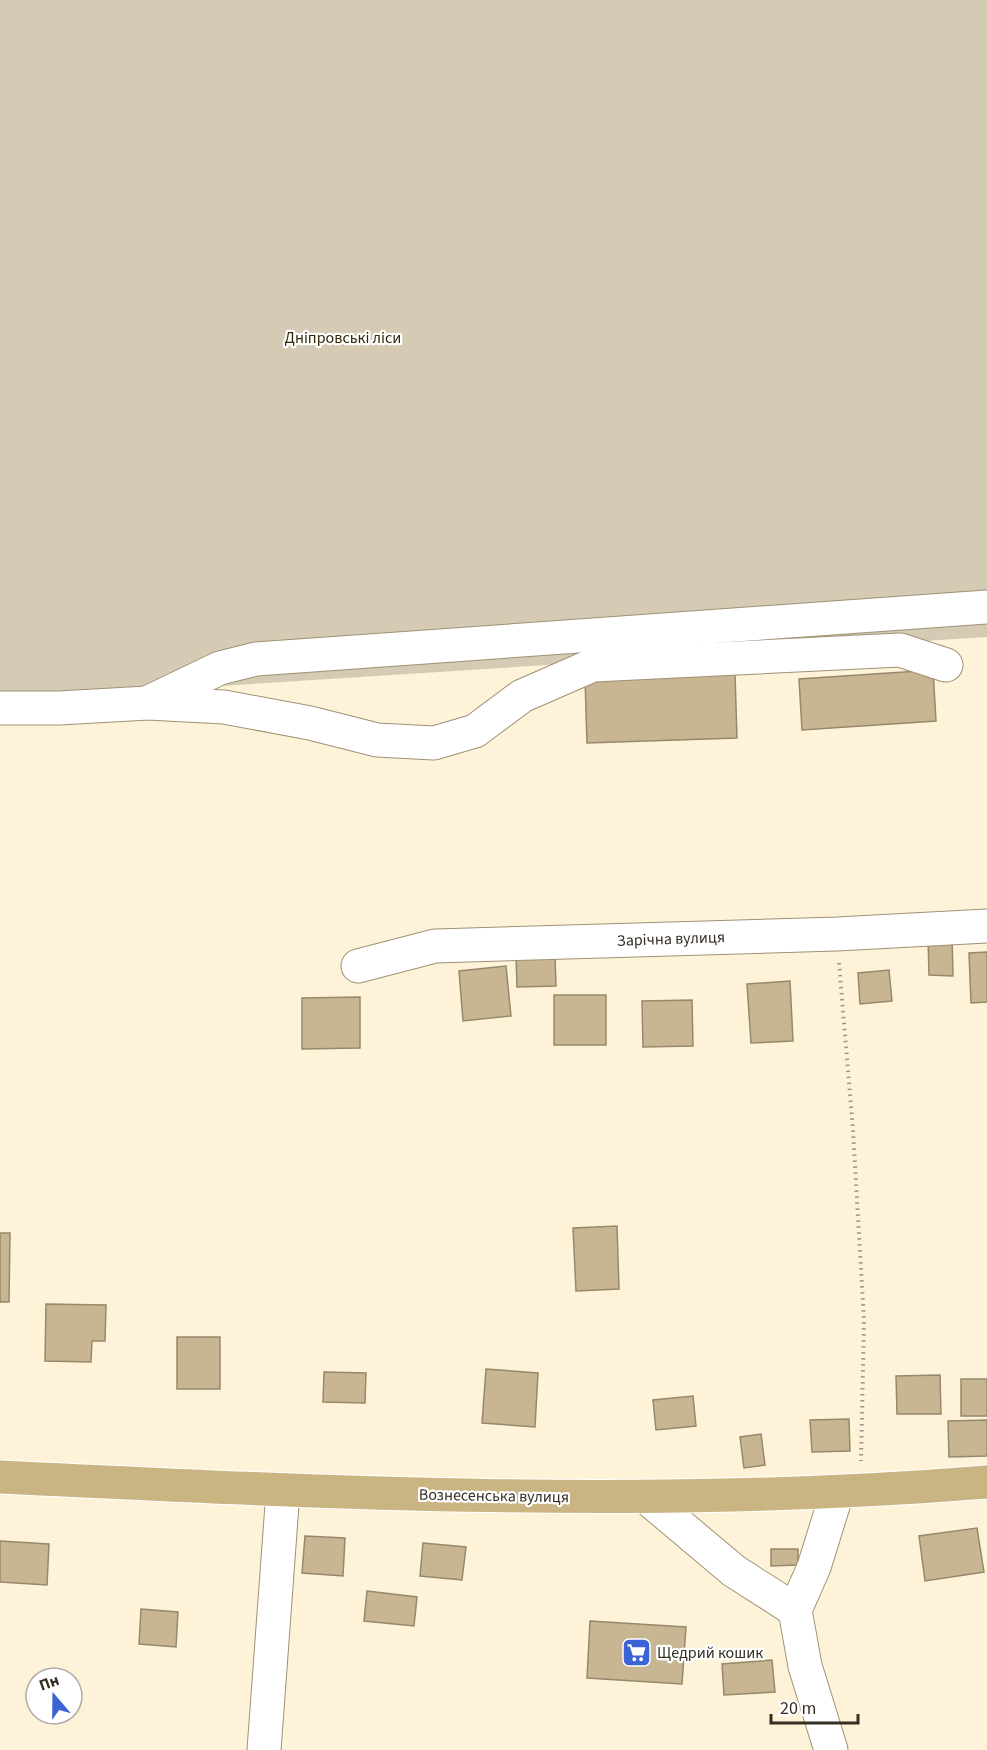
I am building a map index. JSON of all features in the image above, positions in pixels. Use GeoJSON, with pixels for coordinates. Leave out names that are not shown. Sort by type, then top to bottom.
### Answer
{"type":"FeatureCollection","features":[{"type":"Feature","properties":{"kind":"main road","name":"Вознесенська вулиця"},"geometry":{"type":"LineString","coordinates":[[0,1477],[283,1491],[548,1497],[849,1492],[987,1482]]}},
{"type":"Feature","properties":{"kind":"street"},"geometry":{"type":"LineString","coordinates":[[148,703],[220,668],[256,659],[987,607]]}},
{"type":"Feature","properties":{"kind":"street"},"geometry":{"type":"LineString","coordinates":[[0,708],[59,708],[148,703],[224,707],[310,723],[377,740],[434,743],[475,731],[522,696],[593,665],[900,650],[946,665]]}},
{"type":"Feature","properties":{"kind":"street","name":"Зарічна вулиця"},"geometry":{"type":"LineString","coordinates":[[358,966],[435,946],[837,934],[987,926]]}},
{"type":"Feature","properties":{"kind":"street"},"geometry":{"type":"LineString","coordinates":[[264,1750],[283,1491]]}},
{"type":"Feature","properties":{"kind":"street"},"geometry":{"type":"LineString","coordinates":[[831,1750],[805,1665],[795,1610],[849,1492]]}},
{"type":"Feature","properties":{"kind":"street"},"geometry":{"type":"LineString","coordinates":[[646,1497],[734,1571],[795,1610]]}},
{"type":"Feature","properties":{"kind":"path"},"geometry":{"type":"LineString","coordinates":[[837,934],[853,1130],[864,1321],[849,1492]]}},
{"type":"Feature","properties":{"kind":"green space","name":"Дніпровські ліси"},"geometry":{"type":"Polygon","coordinates":[[[0,0],[987,0],[987,637],[0,700],[0,0]]]}},
{"type":"Feature","properties":{"kind":"building"},"geometry":{"type":"Polygon","coordinates":[[[933,670],[936,721],[802,730],[799,679],[933,670]]]}},
{"type":"Feature","properties":{"kind":"building"},"geometry":{"type":"Polygon","coordinates":[[[735,673],[737,738],[587,743],[585,679],[735,673]]]}},
{"type":"Feature","properties":{"kind":"building"},"geometry":{"type":"Polygon","coordinates":[[[952,936],[953,976],[929,975],[928,937],[952,936]]]}},
{"type":"Feature","properties":{"kind":"building"},"geometry":{"type":"Polygon","coordinates":[[[987,952],[987,1002],[971,1003],[969,953],[987,952]]]}},
{"type":"Feature","properties":{"kind":"building"},"geometry":{"type":"Polygon","coordinates":[[[555,955],[556,986],[517,987],[516,956],[555,955]]]}},
{"type":"Feature","properties":{"kind":"building"},"geometry":{"type":"Polygon","coordinates":[[[506,966],[511,1016],[463,1021],[459,971],[506,966]]]}},
{"type":"Feature","properties":{"kind":"building"},"geometry":{"type":"Polygon","coordinates":[[[889,970],[892,1001],[860,1004],[858,973],[889,970]]]}},
{"type":"Feature","properties":{"kind":"building"},"geometry":{"type":"Polygon","coordinates":[[[790,981],[793,1041],[751,1043],[747,984],[790,981]]]}},
{"type":"Feature","properties":{"kind":"building"},"geometry":{"type":"Polygon","coordinates":[[[554,995],[606,995],[606,1045],[554,1045],[554,995]]]}},
{"type":"Feature","properties":{"kind":"building"},"geometry":{"type":"Polygon","coordinates":[[[360,997],[360,1048],[302,1049],[302,998],[360,997]]]}},
{"type":"Feature","properties":{"kind":"building"},"geometry":{"type":"Polygon","coordinates":[[[692,1000],[693,1046],[643,1047],[642,1001],[692,1000]]]}},
{"type":"Feature","properties":{"kind":"building"},"geometry":{"type":"Polygon","coordinates":[[[617,1226],[619,1289],[576,1291],[573,1228],[617,1226]]]}},
{"type":"Feature","properties":{"kind":"building"},"geometry":{"type":"Polygon","coordinates":[[[0,1233],[10,1233],[9,1302],[0,1302],[0,1233]]]}},
{"type":"Feature","properties":{"kind":"building"},"geometry":{"type":"Polygon","coordinates":[[[46,1304],[106,1305],[105,1341],[92,1341],[91,1362],[45,1361],[46,1304]]]}},
{"type":"Feature","properties":{"kind":"building"},"geometry":{"type":"Polygon","coordinates":[[[177,1337],[220,1337],[220,1389],[177,1389],[177,1337]]]}},
{"type":"Feature","properties":{"kind":"building"},"geometry":{"type":"Polygon","coordinates":[[[486,1369],[538,1373],[535,1427],[482,1423],[486,1369]]]}},
{"type":"Feature","properties":{"kind":"building"},"geometry":{"type":"Polygon","coordinates":[[[324,1372],[366,1373],[365,1403],[323,1402],[324,1372]]]}},
{"type":"Feature","properties":{"kind":"building"},"geometry":{"type":"Polygon","coordinates":[[[940,1375],[941,1414],[897,1414],[896,1376],[940,1375]]]}},
{"type":"Feature","properties":{"kind":"building"},"geometry":{"type":"Polygon","coordinates":[[[961,1379],[987,1379],[987,1416],[961,1416],[961,1379]]]}},
{"type":"Feature","properties":{"kind":"building"},"geometry":{"type":"Polygon","coordinates":[[[693,1396],[696,1426],[656,1430],[653,1400],[693,1396]]]}},
{"type":"Feature","properties":{"kind":"building"},"geometry":{"type":"Polygon","coordinates":[[[849,1419],[850,1451],[812,1452],[810,1420],[849,1419]]]}},
{"type":"Feature","properties":{"kind":"building"},"geometry":{"type":"Polygon","coordinates":[[[987,1420],[987,1456],[949,1457],[948,1421],[987,1420]]]}},
{"type":"Feature","properties":{"kind":"building"},"geometry":{"type":"Polygon","coordinates":[[[761,1434],[765,1465],[744,1468],[740,1437],[761,1434]]]}},
{"type":"Feature","properties":{"kind":"building"},"geometry":{"type":"Polygon","coordinates":[[[977,1528],[984,1572],[925,1581],[919,1536],[977,1528]]]}},
{"type":"Feature","properties":{"kind":"building"},"geometry":{"type":"Polygon","coordinates":[[[305,1536],[345,1538],[343,1576],[302,1573],[305,1536]]]}},
{"type":"Feature","properties":{"kind":"building"},"geometry":{"type":"Polygon","coordinates":[[[0,1541],[49,1544],[47,1585],[0,1582],[0,1541]]]}},
{"type":"Feature","properties":{"kind":"building"},"geometry":{"type":"Polygon","coordinates":[[[423,1543],[466,1547],[462,1580],[420,1576],[423,1543]]]}},
{"type":"Feature","properties":{"kind":"building"},"geometry":{"type":"Polygon","coordinates":[[[771,1549],[798,1549],[798,1565],[771,1566],[771,1549]]]}},
{"type":"Feature","properties":{"kind":"building"},"geometry":{"type":"Polygon","coordinates":[[[367,1591],[417,1597],[414,1626],[364,1621],[367,1591]]]}},
{"type":"Feature","properties":{"kind":"building"},"geometry":{"type":"Polygon","coordinates":[[[141,1609],[178,1612],[176,1647],[139,1644],[141,1609]]]}},
{"type":"Feature","properties":{"kind":"building","name":"Щедрий кошик"},"geometry":{"type":"Polygon","coordinates":[[[590,1621],[686,1627],[682,1684],[587,1678],[590,1621]]]}},
{"type":"Feature","properties":{"kind":"building"},"geometry":{"type":"Polygon","coordinates":[[[772,1660],[775,1692],[724,1695],[722,1664],[772,1660]]]}},
{"type":"Feature","properties":{"kind":"place","name":"Щедрий кошик"},"geometry":{"type":"Point","coordinates":[636,1653]}}]}
